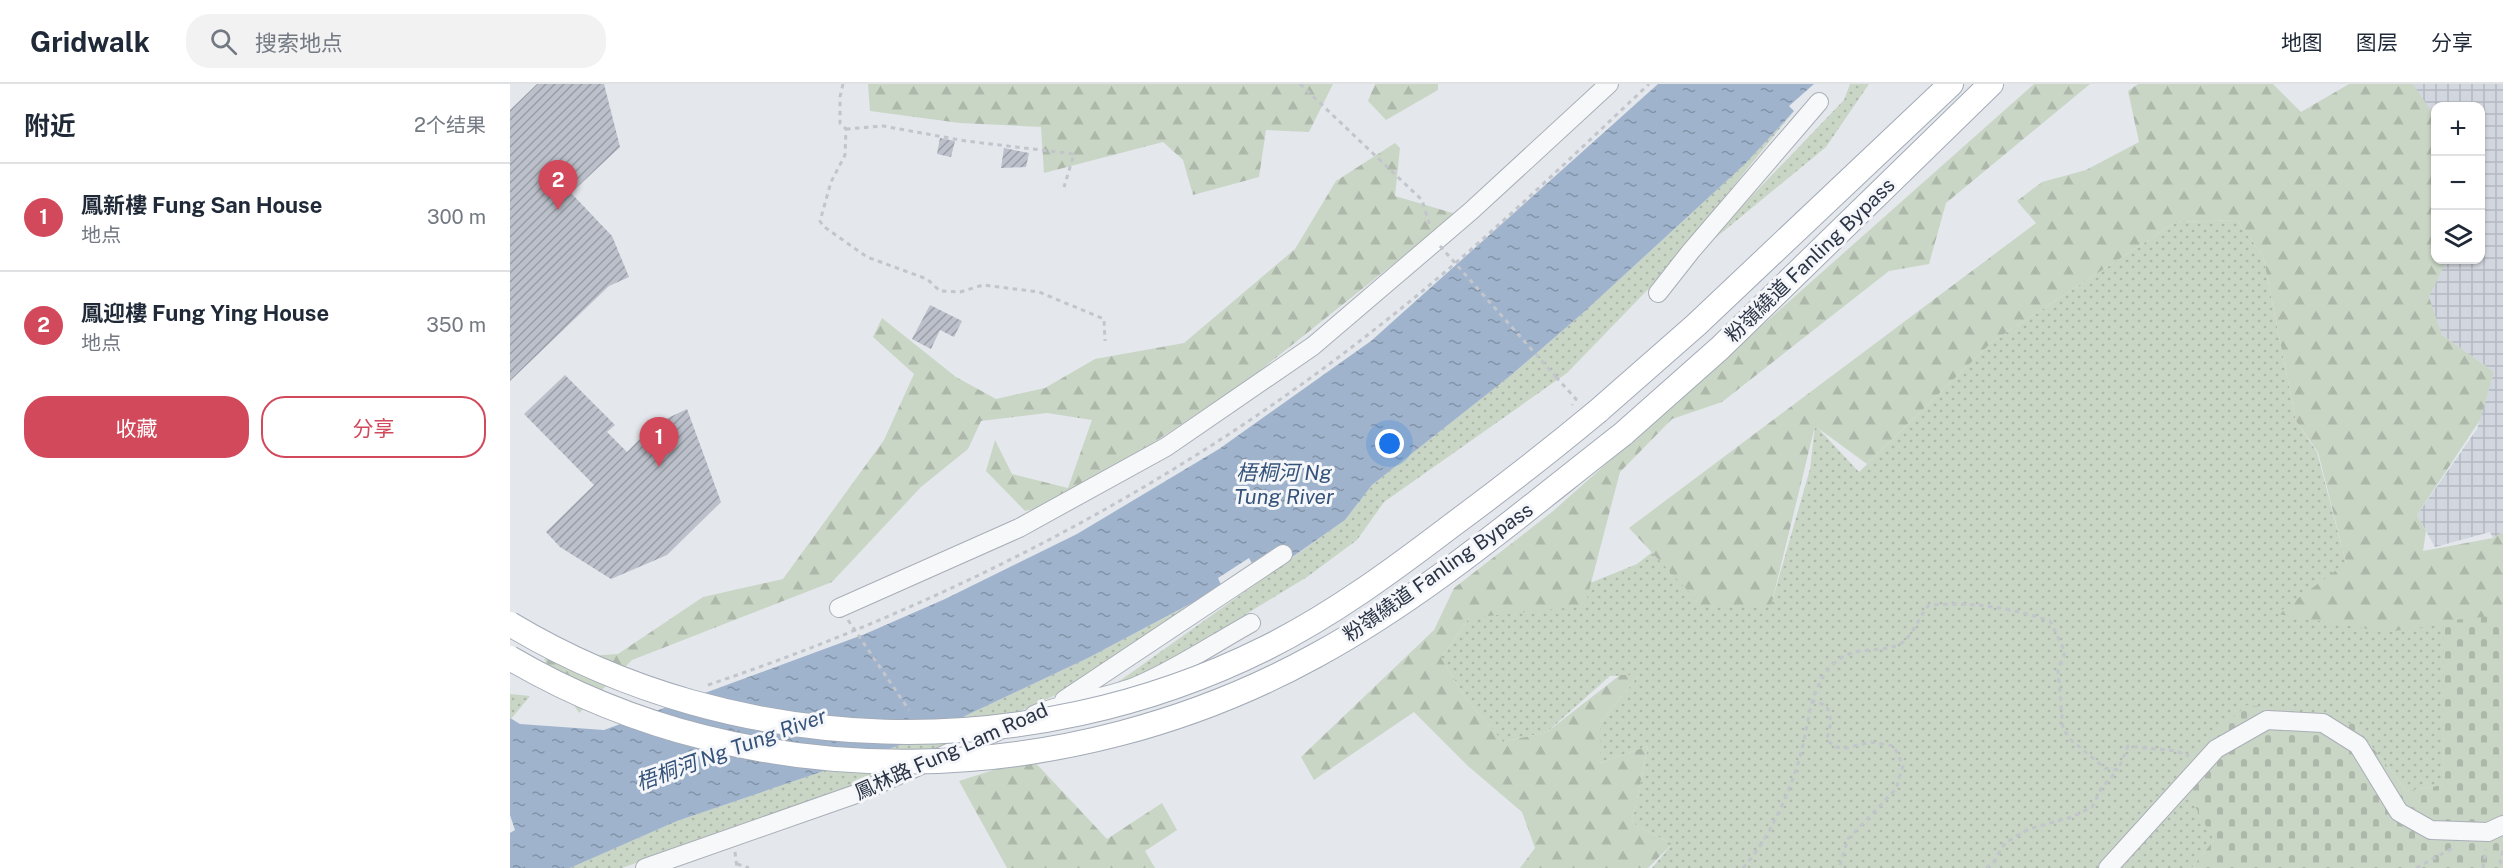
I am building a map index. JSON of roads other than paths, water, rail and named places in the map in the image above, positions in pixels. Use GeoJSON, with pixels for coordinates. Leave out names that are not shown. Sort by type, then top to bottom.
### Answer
{"type":"FeatureCollection","features":[{"type":"Feature","properties":{"kind":"main road","name":"粉嶺繞道 Fanling Bypass"},"geometry":{"type":"LineString","coordinates":[[510,624],[560,652],[650,689],[735,714],[825,729],[914,733],[1002,728],[1094,711],[1183,683],[1266,648],[1343,604],[1528,469],[1696,326],[1951,84]]}},
{"type":"Feature","properties":{"kind":"main road","name":"粉嶺繞道 Fanling Bypass"},"geometry":{"type":"LineString","coordinates":[[510,658],[600,701],[683,730],[774,751],[875,762],[963,760],[1047,751],[1101,740],[1191,713],[1275,677],[1354,633],[1438,576],[1623,434],[1720,348],[1991,84]]}},
{"type":"Feature","properties":{"kind":"lane"},"geometry":{"type":"LineString","coordinates":[[843,614],[1019,528],[1166,447],[1314,346],[1437,243],[1609,84]]}},
{"type":"Feature","properties":{"kind":"lane"},"geometry":{"type":"LineString","coordinates":[[1658,293],[1690,251],[1819,102]]}},
{"type":"Feature","properties":{"kind":"lane"},"geometry":{"type":"LineString","coordinates":[[1057,705],[1283,554]]}},
{"type":"Feature","properties":{"kind":"lane","name":"鳳林路 Fung Lam Road"},"geometry":{"type":"LineString","coordinates":[[648,867],[856,794],[1057,705],[1106,697],[1141,684],[1251,623]]}},
{"type":"Feature","properties":{"kind":"lane"},"geometry":{"type":"LineString","coordinates":[[2108,868],[2216,749],[2267,720],[2323,723],[2358,745],[2399,813],[2432,830],[2487,832],[2503,825]]}},
{"type":"Feature","properties":{"kind":"water","name":"梧桐河 Ng Tung River"},"geometry":{"type":"Polygon","coordinates":[[[1658,84],[1814,84],[1789,106],[1794,111],[1745,164],[1584,312],[1510,376],[1372,485],[1345,520],[1288,560],[1254,567],[1249,558],[1218,578],[1222,587],[1088,658],[912,741],[677,821],[570,868],[510,868],[510,833],[515,830],[510,815],[510,718],[520,724],[604,730],[865,634],[945,599],[1077,534],[1219,449],[1371,341],[1658,84]]]}},
{"type":"Feature","properties":{"kind":"place","name":"鳳迎樓 Fung Ying House"},"geometry":{"type":"Point","coordinates":[558,210]}},
{"type":"Feature","properties":{"kind":"place","name":"鳳新樓 Fung San House"},"geometry":{"type":"Point","coordinates":[659,467]}}]}
